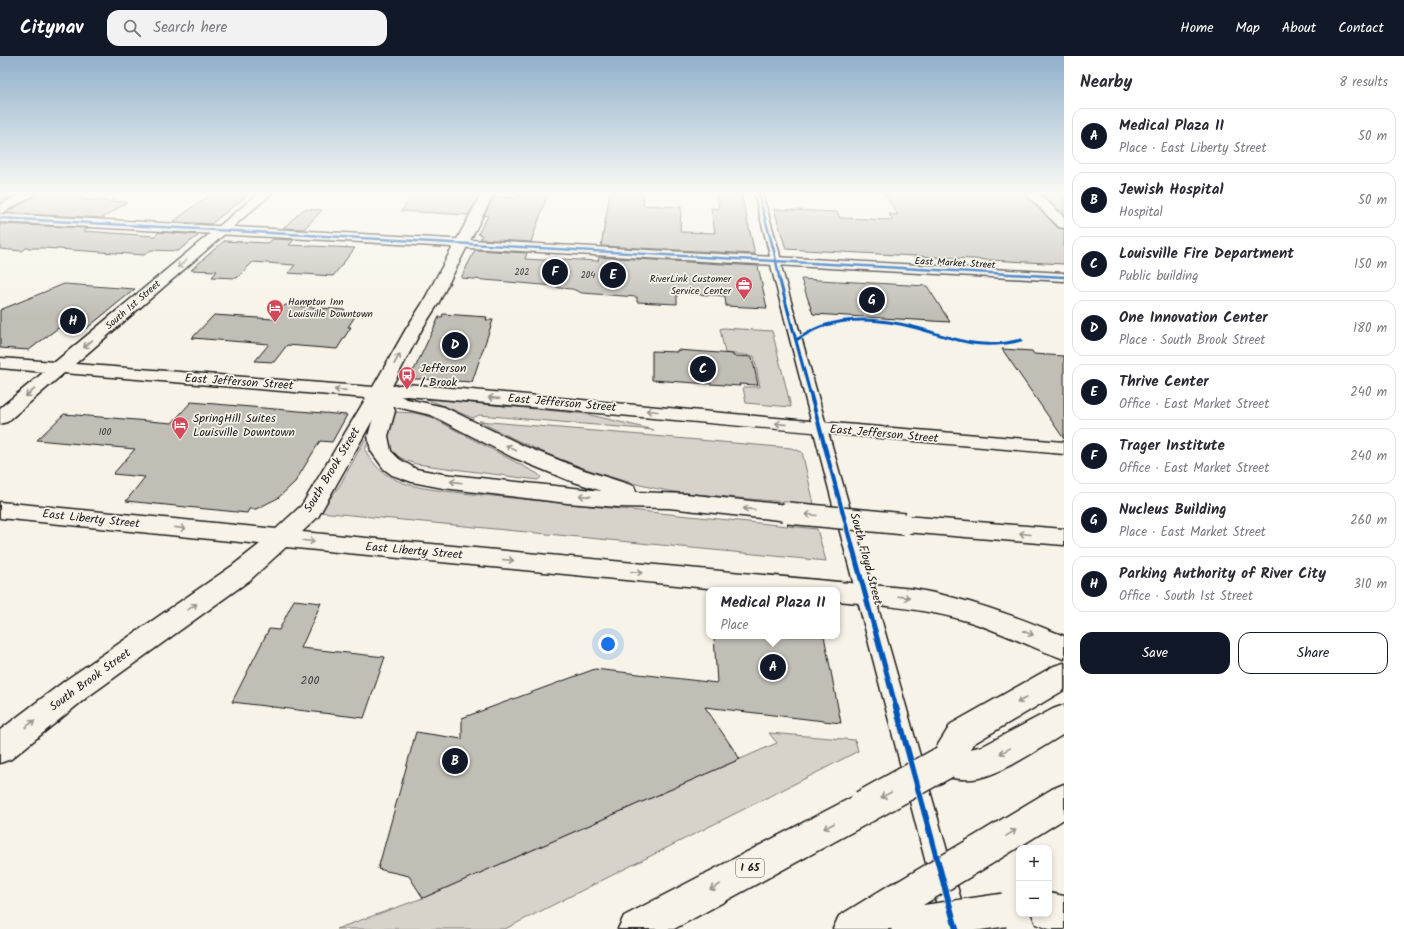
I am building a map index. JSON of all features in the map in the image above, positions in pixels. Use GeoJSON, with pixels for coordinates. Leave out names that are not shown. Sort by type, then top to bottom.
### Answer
{"type":"FeatureCollection","features":[{"type":"Feature","properties":{"kind":"main road","name":"South 1st Street"},"geometry":{"type":"LineString","coordinates":[[0,418],[218,234]]}},
{"type":"Feature","properties":{"kind":"main road","name":"East Market Street"},"geometry":{"type":"LineString","coordinates":[[291,234],[1064,278]]}},
{"type":"Feature","properties":{"kind":"main road","name":"South Brook Street"},"geometry":{"type":"LineString","coordinates":[[0,749],[76,689],[241,573],[310,511],[430,304],[467,234]]}},
{"type":"Feature","properties":{"kind":"main road","name":"East Jefferson Street"},"geometry":{"type":"LineString","coordinates":[[0,364],[378,393],[414,391],[662,412],[820,428],[1064,448]]}},
{"type":"Feature","properties":{"kind":"main road"},"geometry":{"type":"LineString","coordinates":[[378,393],[401,402],[437,411],[519,452],[576,475],[652,499]]}},
{"type":"Feature","properties":{"kind":"main road"},"geometry":{"type":"LineString","coordinates":[[378,393],[385,411],[378,429],[378,446],[385,458],[400,470],[435,479],[612,499],[652,499],[905,524],[1064,537]]}},
{"type":"Feature","properties":{"kind":"main road","name":"East Liberty Street"},"geometry":{"type":"LineString","coordinates":[[0,510],[796,587]]}},
{"type":"Feature","properties":{"kind":"main road"},"geometry":{"type":"LineString","coordinates":[[840,591],[908,598],[941,604],[990,618],[1064,648]]}},
{"type":"Feature","properties":{"kind":"main road"},"geometry":{"type":"LineString","coordinates":[[1060,677],[962,734],[945,762],[960,764],[979,763],[994,757],[1064,719]]}},
{"type":"Feature","properties":{"kind":"main road","name":"I 65"},"geometry":{"type":"LineString","coordinates":[[637,929],[945,762]]}},
{"type":"Feature","properties":{"kind":"main road"},"geometry":{"type":"LineString","coordinates":[[870,929],[905,910],[978,853],[1064,800]]}},
{"type":"Feature","properties":{"kind":"main road"},"geometry":{"type":"LineString","coordinates":[[852,929],[905,910],[1011,910]]}},
{"type":"Feature","properties":{"kind":"main road"},"geometry":{"type":"LineString","coordinates":[[1052,912],[1064,914]]}},
{"type":"Feature","properties":{"kind":"street","name":"South Floyd Street"},"geometry":{"type":"LineString","coordinates":[[769,234],[775,261],[956,929]]}},
{"type":"Feature","properties":{"kind":"shaded area"},"geometry":{"type":"Polygon","coordinates":[[[720,329],[772,331],[791,407],[746,403],[743,387],[760,387],[754,356],[725,353],[720,329]]]}},
{"type":"Feature","properties":{"kind":"shaded area"},"geometry":{"type":"Polygon","coordinates":[[[424,398],[586,414],[654,430],[479,415],[473,418],[424,398]]]}},
{"type":"Feature","properties":{"kind":"shaded area"},"geometry":{"type":"Polygon","coordinates":[[[395,412],[415,413],[431,417],[541,477],[538,480],[416,464],[406,460],[393,452],[390,447],[388,434],[390,415],[395,412]]]}},
{"type":"Feature","properties":{"kind":"shaded area"},"geometry":{"type":"Polygon","coordinates":[[[479,421],[791,448],[802,452],[814,504],[681,493],[619,480],[571,464],[525,444],[479,421]]]}},
{"type":"Feature","properties":{"kind":"shaded area"},"geometry":{"type":"Polygon","coordinates":[[[369,432],[372,432],[365,450],[372,461],[388,476],[408,484],[443,491],[817,529],[826,561],[320,512],[340,485],[369,432]]]}},
{"type":"Feature","properties":{"kind":"shaded area"},"geometry":{"type":"Polygon","coordinates":[[[769,733],[855,740],[858,751],[505,929],[336,929],[423,898],[777,743],[769,733]]]}},
{"type":"Feature","properties":{"kind":"building"},"geometry":{"type":"Polygon","coordinates":[[[0,234],[122,234],[155,236],[157,234],[199,235],[178,251],[151,250],[144,255],[44,248],[26,248],[22,251],[0,249],[0,234]]]}},
{"type":"Feature","properties":{"kind":"building"},"geometry":{"type":"Polygon","coordinates":[[[478,234],[534,234],[531,242],[480,239],[482,235],[478,234]]]}},
{"type":"Feature","properties":{"kind":"building"},"geometry":{"type":"Polygon","coordinates":[[[603,234],[750,234],[755,254],[601,246],[603,234]]]}},
{"type":"Feature","properties":{"kind":"building"},"geometry":{"type":"Polygon","coordinates":[[[781,234],[1064,234],[1064,264],[786,249],[781,234]]]}},
{"type":"Feature","properties":{"kind":"building"},"geometry":{"type":"Polygon","coordinates":[[[273,239],[294,240],[289,245],[355,248],[333,276],[288,273],[295,265],[253,262],[237,278],[212,277],[217,271],[191,270],[224,241],[268,243],[273,239]]]}},
{"type":"Feature","properties":{"kind":"building"},"geometry":{"type":"Polygon","coordinates":[[[475,250],[527,253],[525,259],[598,261],[599,257],[758,266],[767,308],[726,306],[725,296],[677,293],[677,304],[637,302],[637,297],[582,293],[572,289],[559,288],[555,286],[461,278],[475,250]]]}},
{"type":"Feature","properties":{"kind":"building"},"geometry":{"type":"Polygon","coordinates":[[[801,279],[927,286],[950,322],[813,314],[801,279]]]}},
{"type":"Feature","properties":{"kind":"building"},"geometry":{"type":"Polygon","coordinates":[[[64,284],[135,289],[87,328],[58,328],[29,350],[0,348],[0,310],[64,284]]]}},
{"type":"Feature","properties":{"kind":"building","name":"Hampton Inn Louisville Downtown"},"geometry":{"type":"Polygon","coordinates":[[[285,305],[345,310],[342,314],[356,315],[348,327],[351,327],[337,349],[287,345],[274,362],[255,361],[269,344],[192,338],[214,315],[273,319],[285,305]]]}},
{"type":"Feature","properties":{"kind":"building"},"geometry":{"type":"Polygon","coordinates":[[[443,314],[487,317],[486,320],[493,320],[472,382],[406,379],[415,368],[439,317],[442,317],[443,314]]]}},
{"type":"Feature","properties":{"kind":"building"},"geometry":{"type":"Polygon","coordinates":[[[1002,349],[1032,351],[1034,354],[1064,356],[1064,439],[1002,349]]]}},
{"type":"Feature","properties":{"kind":"building"},"geometry":{"type":"Polygon","coordinates":[[[677,350],[733,354],[733,356],[752,357],[758,385],[739,384],[740,386],[652,380],[652,351],[677,352],[677,350]]]}},
{"type":"Feature","properties":{"kind":"building"},"geometry":{"type":"Polygon","coordinates":[[[191,402],[347,415],[332,442],[320,441],[295,482],[278,498],[256,509],[249,509],[247,513],[126,501],[145,477],[113,474],[135,449],[37,440],[64,414],[172,423],[191,402]]]}},
{"type":"Feature","properties":{"kind":"building"},"geometry":{"type":"Polygon","coordinates":[[[294,600],[321,603],[301,648],[385,657],[364,718],[232,702],[269,629],[279,630],[294,600]]]}},
{"type":"Feature","properties":{"kind":"building"},"geometry":{"type":"Polygon","coordinates":[[[714,639],[825,639],[841,723],[705,707],[740,759],[423,898],[409,876],[378,869],[416,732],[462,739],[462,718],[595,669],[717,683],[714,639]]]}},
{"type":"Feature","properties":{"kind":"cycle path"},"geometry":{"type":"LineString","coordinates":[[284,234],[1064,277]]}},
{"type":"Feature","properties":{"kind":"cycle path"},"geometry":{"type":"LineString","coordinates":[[769,234],[777,270],[956,929]]}},
{"type":"Feature","properties":{"kind":"cycle path"},"geometry":{"type":"LineString","coordinates":[[796,340],[823,326],[863,320],[904,325],[978,345],[1010,343],[1021,340]]}},
{"type":"Feature","properties":{"kind":"place","name":"Trager Institute"},"geometry":{"type":"Point","coordinates":[555,272]}},
{"type":"Feature","properties":{"kind":"place","name":"Thrive Center"},"geometry":{"type":"Point","coordinates":[613,275]}},
{"type":"Feature","properties":{"kind":"place","name":"RiverLink Customer Service Center"},"geometry":{"type":"Point","coordinates":[744,300]}},
{"type":"Feature","properties":{"kind":"place","name":"Nucleus Building"},"geometry":{"type":"Point","coordinates":[872,300]}},
{"type":"Feature","properties":{"kind":"place","name":"Parking Authority of River City"},"geometry":{"type":"Point","coordinates":[73,321]}},
{"type":"Feature","properties":{"kind":"place","name":"Hampton Inn Louisville Downtown"},"geometry":{"type":"Point","coordinates":[275,323]}},
{"type":"Feature","properties":{"kind":"place","name":"One Innovation Center"},"geometry":{"type":"Point","coordinates":[455,345]}},
{"type":"Feature","properties":{"kind":"place","name":"Louisville Fire Department"},"geometry":{"type":"Point","coordinates":[703,369]}},
{"type":"Feature","properties":{"kind":"place","name":"Jefferson / Brook"},"geometry":{"type":"Point","coordinates":[407,390]}},
{"type":"Feature","properties":{"kind":"place","name":"SpringHill Suites Louisville Downtown"},"geometry":{"type":"Point","coordinates":[180,440]}},
{"type":"Feature","properties":{"kind":"place","name":"Medical Plaza II"},"geometry":{"type":"Point","coordinates":[773,667]}},
{"type":"Feature","properties":{"kind":"place","name":"Jewish Hospital"},"geometry":{"type":"Point","coordinates":[455,761]}}]}
